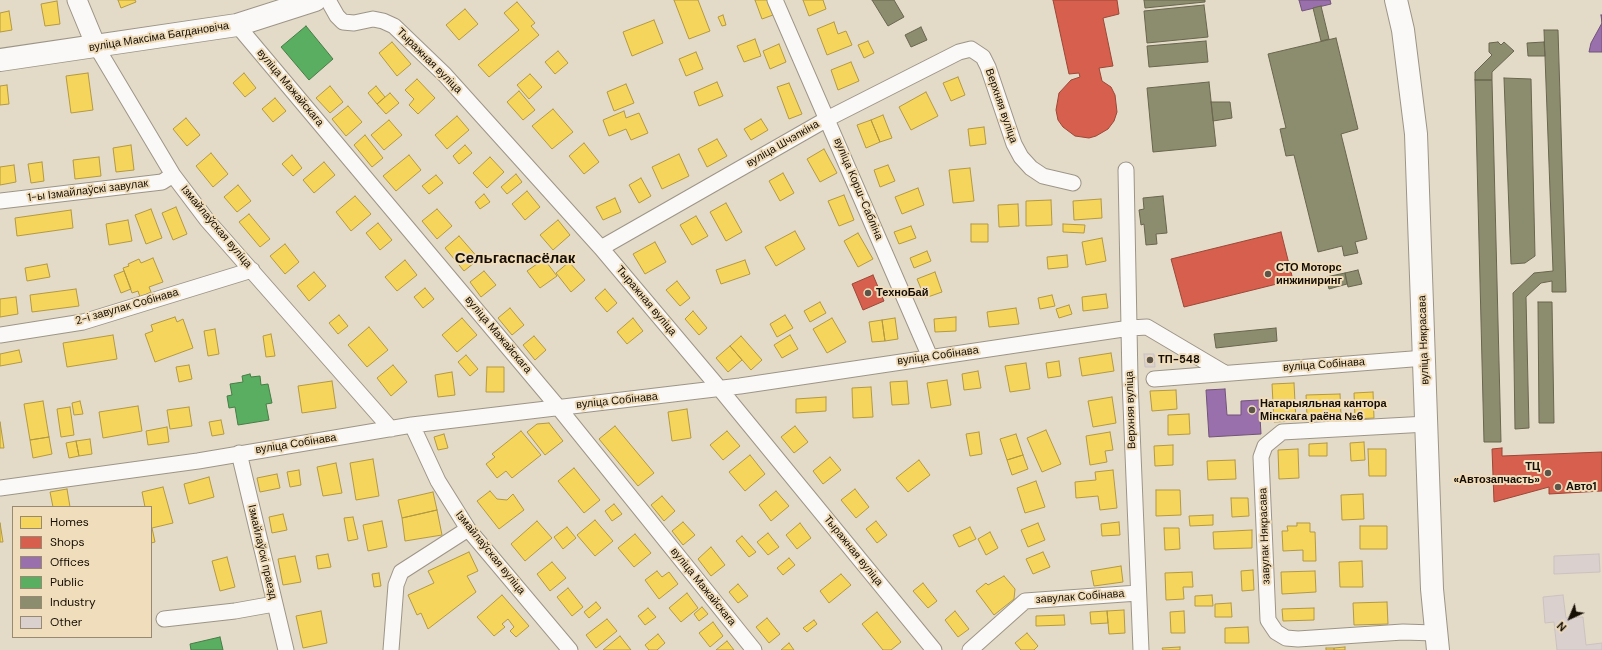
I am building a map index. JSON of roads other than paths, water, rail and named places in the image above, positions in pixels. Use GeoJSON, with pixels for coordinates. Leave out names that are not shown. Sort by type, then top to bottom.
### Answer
{"type":"FeatureCollection","features":[{"type":"Feature","properties":{"kind":"main road","name":"вуліца Максіма Багдановіча"},"geometry":{"type":"LineString","coordinates":[[0,60],[237,25],[315,0]]}},
{"type":"Feature","properties":{"kind":"main road","name":"вуліца Някрасава"},"geometry":{"type":"LineString","coordinates":[[1396,0],[1403,30],[1416,134],[1437,641]]}},
{"type":"Feature","properties":{"kind":"main road","name":"вуліца Някрасава"},"geometry":{"type":"LineString","coordinates":[[1403,0],[1403,30]]}},
{"type":"Feature","properties":{"kind":"street","name":"Ізмайлаўская вуліца"},"geometry":{"type":"LineString","coordinates":[[77,0],[96,46],[173,175],[207,220],[391,429]]}},
{"type":"Feature","properties":{"kind":"street","name":"Тыражная вуліца"},"geometry":{"type":"LineString","coordinates":[[328,0],[337,16],[343,22],[354,23],[373,19],[383,21],[394,26],[445,74],[601,248],[720,389],[934,650]]}},
{"type":"Feature","properties":{"kind":"street","name":"вуліца Корш-Сабліна"},"geometry":{"type":"LineString","coordinates":[[775,0],[930,357]]}},
{"type":"Feature","properties":{"kind":"street","name":"вуліца Мажайскага"},"geometry":{"type":"LineString","coordinates":[[237,25],[558,407],[754,650]]}},
{"type":"Feature","properties":{"kind":"street","name":"вуліца Шчэпкіна"},"geometry":{"type":"LineString","coordinates":[[601,248],[827,119],[959,52],[971,49]]}},
{"type":"Feature","properties":{"kind":"street","name":"Верхняя вуліца"},"geometry":{"type":"LineString","coordinates":[[971,49],[983,57],[988,67],[1014,144],[1021,157],[1031,168],[1043,176],[1073,183]]}},
{"type":"Feature","properties":{"kind":"street","name":"Верхняя вуліца"},"geometry":{"type":"LineString","coordinates":[[1126,170],[1141,650]]}},
{"type":"Feature","properties":{"kind":"street","name":"1-ы Ізмайлаўскі завулак"},"geometry":{"type":"LineString","coordinates":[[0,201],[162,182],[173,175]]}},
{"type":"Feature","properties":{"kind":"street","name":"2-і завулак Собінава"},"geometry":{"type":"LineString","coordinates":[[0,334],[83,322],[252,270]]}},
{"type":"Feature","properties":{"kind":"street","name":"вуліца Собінава"},"geometry":{"type":"LineString","coordinates":[[0,488],[198,461],[412,425],[720,389],[1130,328],[1147,328],[1223,372]]}},
{"type":"Feature","properties":{"kind":"street","name":"вуліца Собінава"},"geometry":{"type":"LineString","coordinates":[[1154,379],[1223,372],[1425,358]]}},
{"type":"Feature","properties":{"kind":"street","name":"завулак Някрасава"},"geometry":{"type":"LineString","coordinates":[[1427,424],[1282,432],[1265,446],[1261,457],[1268,620],[1276,632],[1286,638],[1298,639],[1403,632],[1437,641]]}},
{"type":"Feature","properties":{"kind":"street","name":"Ізмайлаўская вуліца"},"geometry":{"type":"LineString","coordinates":[[412,425],[438,481],[468,529],[569,650]]}},
{"type":"Feature","properties":{"kind":"street","name":"Ізмайлаўскі праезд"},"geometry":{"type":"LineString","coordinates":[[239,453],[286,650]]}},
{"type":"Feature","properties":{"kind":"street"},"geometry":{"type":"LineString","coordinates":[[391,650],[397,578],[406,568],[468,529]]}},
{"type":"Feature","properties":{"kind":"street","name":"завулак Собінава"},"geometry":{"type":"LineString","coordinates":[[970,650],[1025,601],[1138,592]]}},
{"type":"Feature","properties":{"kind":"street"},"geometry":{"type":"LineString","coordinates":[[164,619],[235,611],[274,604]]}},
{"type":"Feature","properties":{"kind":"place","name":"СТО Моторс инжиниринг"},"geometry":{"type":"Point","coordinates":[1268,274]}},
{"type":"Feature","properties":{"kind":"place","name":"ТехноБай"},"geometry":{"type":"Point","coordinates":[868,293]}},
{"type":"Feature","properties":{"kind":"place","name":"ТП-548"},"geometry":{"type":"Point","coordinates":[1150,360]}},
{"type":"Feature","properties":{"kind":"place","name":"Натарыяльная кантора Мінскага раёна №6"},"geometry":{"type":"Point","coordinates":[1252,410]}},
{"type":"Feature","properties":{"kind":"place","name":"ТЦ «Автозапчасть»"},"geometry":{"type":"Point","coordinates":[1548,473]}},
{"type":"Feature","properties":{"kind":"place","name":"Авто1"},"geometry":{"type":"Point","coordinates":[1558,487]}},
{"type":"Feature","properties":{"kind":"district","name":"Сельгаспасёлак"},"geometry":{"type":"Point","coordinates":[515,259]}}]}
